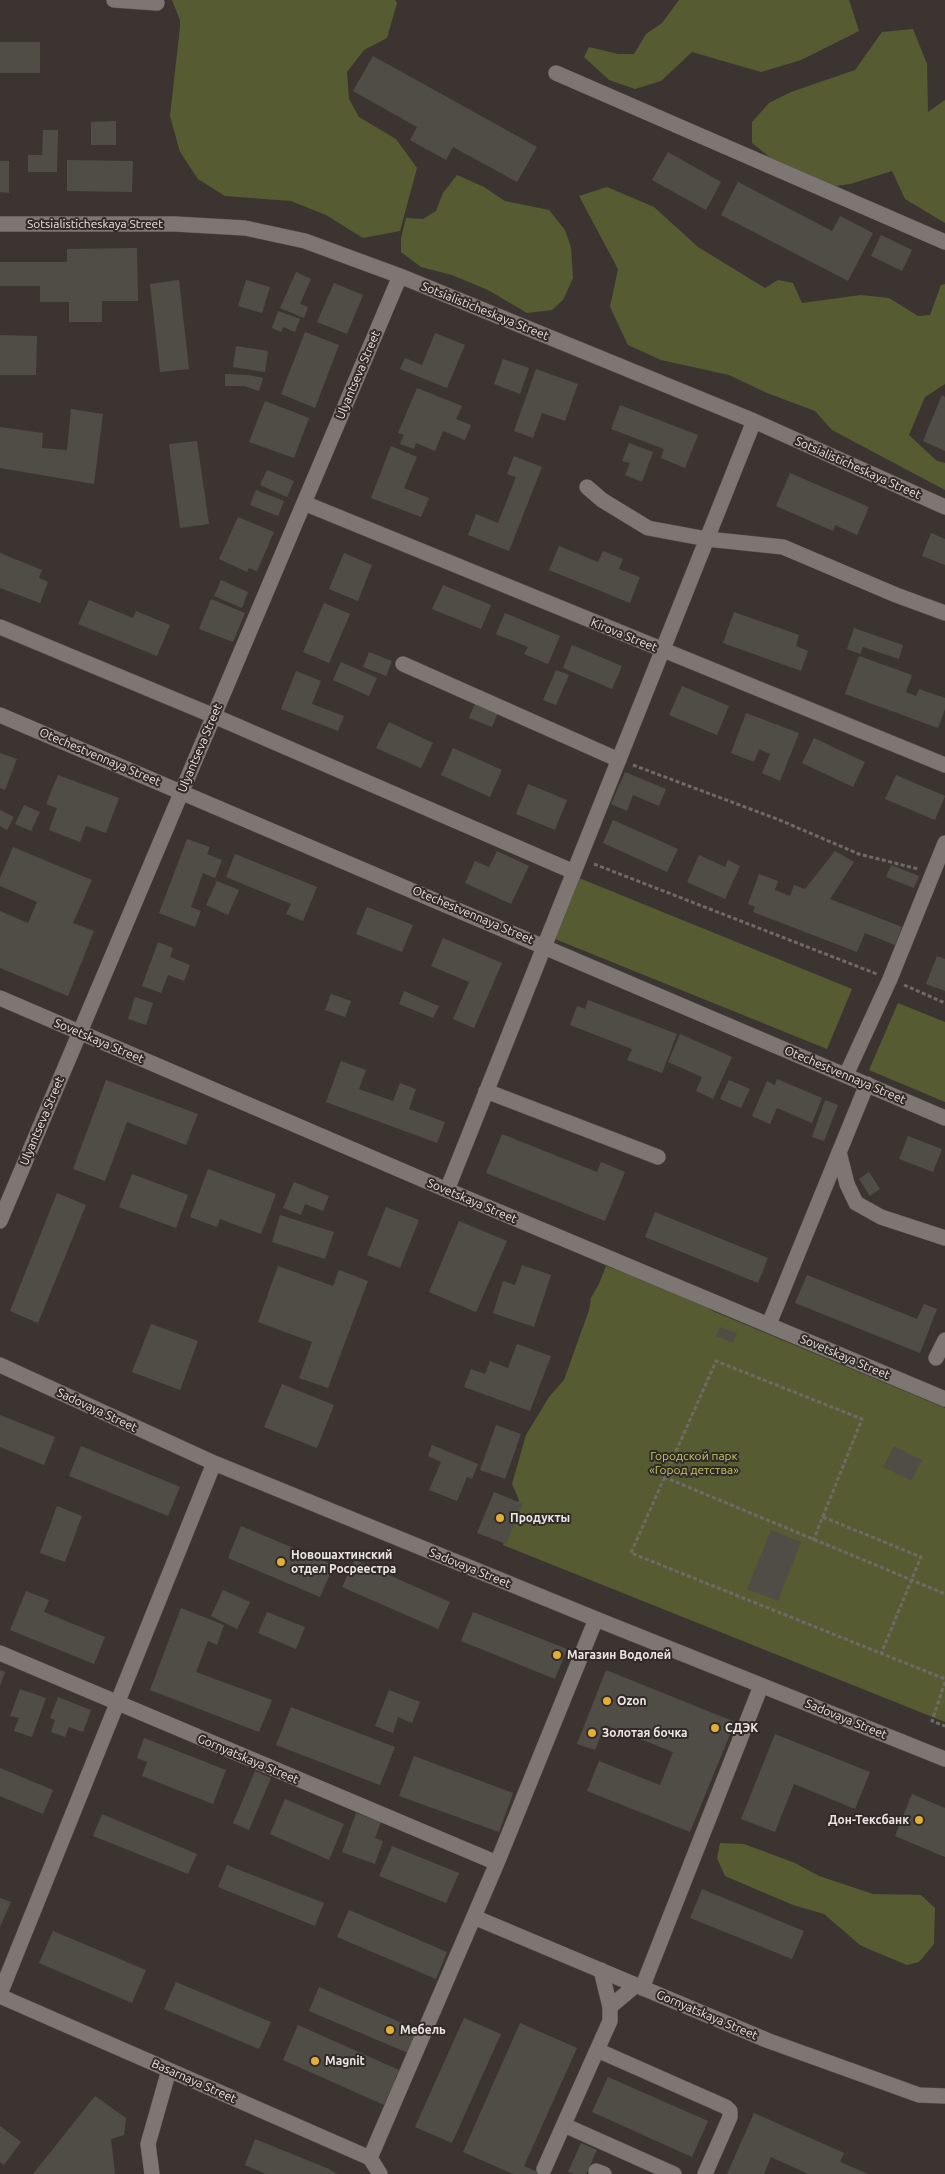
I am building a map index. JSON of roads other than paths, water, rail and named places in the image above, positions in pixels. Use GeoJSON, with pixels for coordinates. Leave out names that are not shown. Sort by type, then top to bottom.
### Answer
{"type":"FeatureCollection","features":[{"type":"Feature","properties":{"kind":"street"},"geometry":{"type":"LineString","coordinates":[[114,0],[157,3]]}},
{"type":"Feature","properties":{"kind":"street"},"geometry":{"type":"LineString","coordinates":[[556,73],[945,242]]}},
{"type":"Feature","properties":{"kind":"street","name":"Sotsialisticheskaya Street"},"geometry":{"type":"LineString","coordinates":[[0,224],[175,224],[245,228],[305,241],[400,276],[754,421],[945,507]]}},
{"type":"Feature","properties":{"kind":"street","name":"Ulyantseva Street"},"geometry":{"type":"LineString","coordinates":[[0,1221],[400,276]]}},
{"type":"Feature","properties":{"kind":"street"},"geometry":{"type":"LineString","coordinates":[[447,1190],[754,421]]}},
{"type":"Feature","properties":{"kind":"street"},"geometry":{"type":"LineString","coordinates":[[588,486],[602,500],[648,528],[707,539],[783,547],[896,595],[945,613]]}},
{"type":"Feature","properties":{"kind":"street","name":"Kirova Street"},"geometry":{"type":"LineString","coordinates":[[304,503],[662,651],[945,765]]}},
{"type":"Feature","properties":{"kind":"street"},"geometry":{"type":"LineString","coordinates":[[0,627],[576,865]]}},
{"type":"Feature","properties":{"kind":"street"},"geometry":{"type":"LineString","coordinates":[[403,664],[619,760]]}},
{"type":"Feature","properties":{"kind":"street","name":"Otechestvennaya Street"},"geometry":{"type":"LineString","coordinates":[[0,715],[945,1118]]}},
{"type":"Feature","properties":{"kind":"street"},"geometry":{"type":"LineString","coordinates":[[846,1075],[939,875],[945,843]]}},
{"type":"Feature","properties":{"kind":"street","name":"Sovetskaya Street"},"geometry":{"type":"LineString","coordinates":[[0,998],[447,1190],[945,1399]]}},
{"type":"Feature","properties":{"kind":"street"},"geometry":{"type":"LineString","coordinates":[[769,1324],[867,1084]]}},
{"type":"Feature","properties":{"kind":"street"},"geometry":{"type":"LineString","coordinates":[[486,1091],[658,1157]]}},
{"type":"Feature","properties":{"kind":"street"},"geometry":{"type":"LineString","coordinates":[[839,1152],[847,1184],[856,1203],[881,1216],[945,1238]]}},
{"type":"Feature","properties":{"kind":"street"},"geometry":{"type":"LineString","coordinates":[[936,1358],[945,1340]]}},
{"type":"Feature","properties":{"kind":"street","name":"Sadovaya Street"},"geometry":{"type":"LineString","coordinates":[[0,1365],[214,1463],[596,1620],[945,1759]]}},
{"type":"Feature","properties":{"kind":"street"},"geometry":{"type":"LineString","coordinates":[[0,1995],[214,1463]]}},
{"type":"Feature","properties":{"kind":"street"},"geometry":{"type":"LineString","coordinates":[[380,2174],[370,2158],[497,1864],[596,1620]]}},
{"type":"Feature","properties":{"kind":"street","name":"Gornyatskaya Street"},"geometry":{"type":"LineString","coordinates":[[0,1653],[497,1864]]}},
{"type":"Feature","properties":{"kind":"street"},"geometry":{"type":"LineString","coordinates":[[610,2007],[639,1986],[761,1686]]}},
{"type":"Feature","properties":{"kind":"street","name":"Gornyatskaya Street"},"geometry":{"type":"LineString","coordinates":[[474,1916],[769,2041],[919,2095],[945,2096]]}},
{"type":"Feature","properties":{"kind":"street"},"geometry":{"type":"LineString","coordinates":[[544,2169],[610,2021],[610,2007],[601,1970]]}},
{"type":"Feature","properties":{"kind":"street","name":"Basarnaya Street"},"geometry":{"type":"LineString","coordinates":[[0,1995],[370,2158]]}},
{"type":"Feature","properties":{"kind":"street"},"geometry":{"type":"LineString","coordinates":[[597,2050],[726,2107],[730,2111],[730,2117],[705,2174]]}},
{"type":"Feature","properties":{"kind":"street"},"geometry":{"type":"LineString","coordinates":[[152,2174],[148,2144],[169,2070]]}},
{"type":"Feature","properties":{"kind":"street"},"geometry":{"type":"LineString","coordinates":[[564,2125],[655,2170],[674,2174]]}},
{"type":"Feature","properties":{"kind":"place","name":"Продукты"},"geometry":{"type":"Point","coordinates":[500,1518]}},
{"type":"Feature","properties":{"kind":"place","name":"Новошахтинский отдел Росреестра"},"geometry":{"type":"Point","coordinates":[281,1562]}},
{"type":"Feature","properties":{"kind":"place","name":"Магазин Водолей"},"geometry":{"type":"Point","coordinates":[557,1655]}},
{"type":"Feature","properties":{"kind":"place","name":"Ozon"},"geometry":{"type":"Point","coordinates":[607,1701]}},
{"type":"Feature","properties":{"kind":"place","name":"СДЭК"},"geometry":{"type":"Point","coordinates":[715,1728]}},
{"type":"Feature","properties":{"kind":"place","name":"Золотая бочка"},"geometry":{"type":"Point","coordinates":[592,1733]}},
{"type":"Feature","properties":{"kind":"place","name":"Дон-Тексбанк"},"geometry":{"type":"Point","coordinates":[919,1820]}},
{"type":"Feature","properties":{"kind":"place","name":"Мебель"},"geometry":{"type":"Point","coordinates":[390,2030]}},
{"type":"Feature","properties":{"kind":"place","name":"Magnit"},"geometry":{"type":"Point","coordinates":[315,2061]}},
{"type":"Feature","properties":{"kind":"park label","name":"Городской парк «Город детства»"},"geometry":{"type":"Point","coordinates":[694,1463]}}]}
